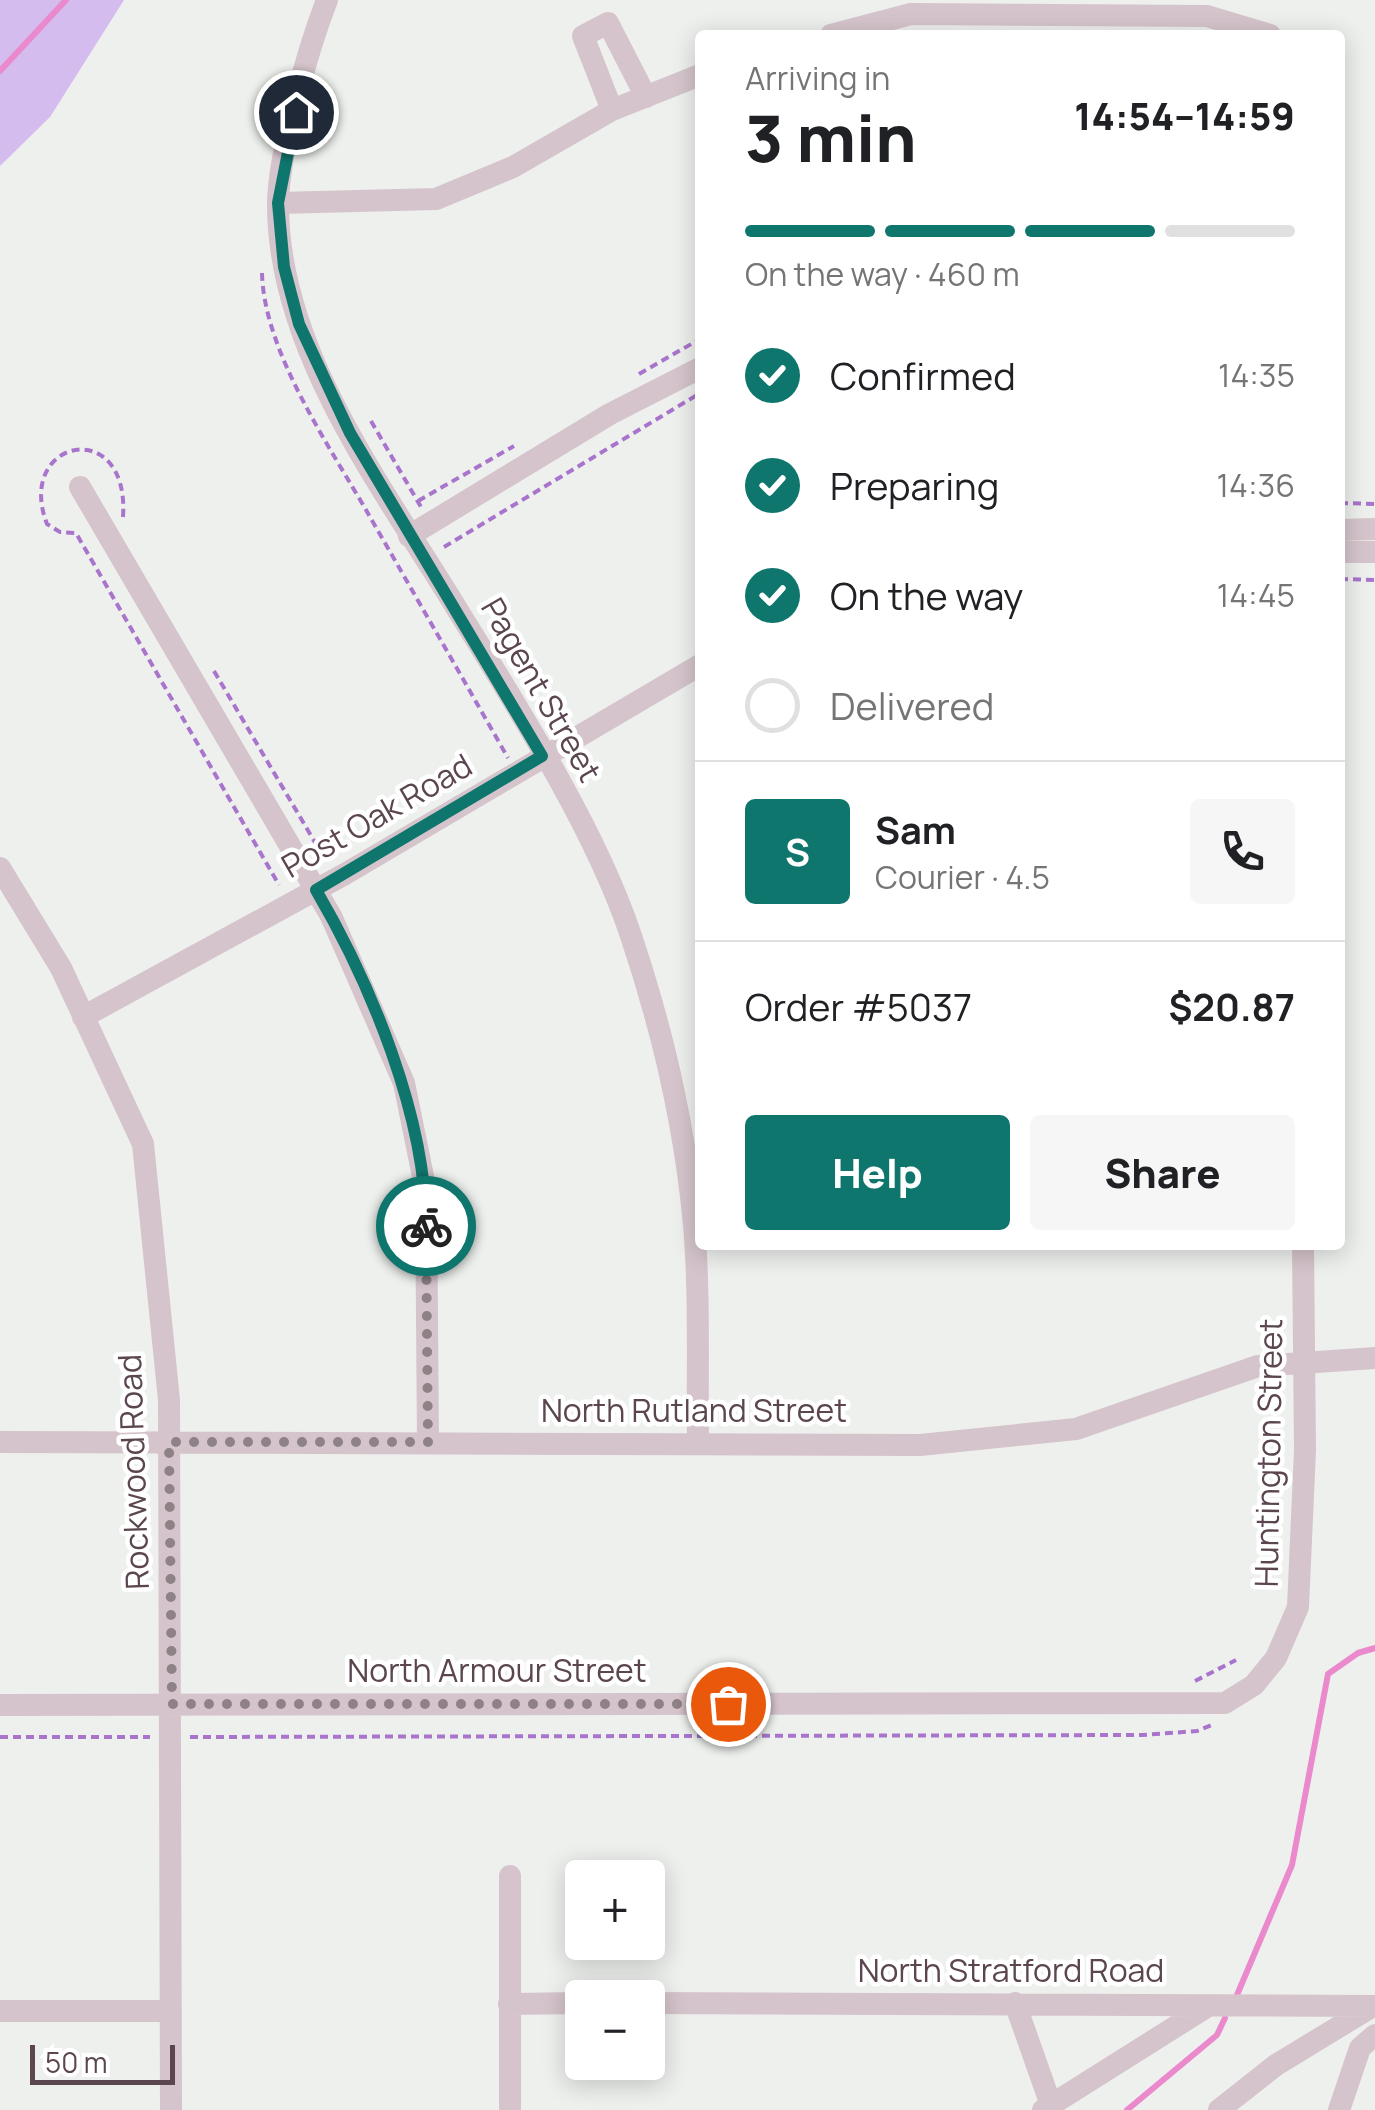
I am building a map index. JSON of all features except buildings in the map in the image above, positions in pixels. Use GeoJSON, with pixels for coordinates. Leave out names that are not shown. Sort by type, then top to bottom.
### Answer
{"type":"FeatureCollection","features":[{"type":"Feature","properties":{"kind":"street","name":"Pagent Street"},"geometry":{"type":"LineString","coordinates":[[327,0],[287,146],[278,203],[284,267],[299,324],[350,433],[572,808],[628,927],[668,1065],[694,1225],[698,1442]]}},
{"type":"Feature","properties":{"kind":"street"},"geometry":{"type":"LineString","coordinates":[[845,30],[911,7],[1207,16],[1253,30]]}},
{"type":"Feature","properties":{"kind":"street"},"geometry":{"type":"LineString","coordinates":[[612,110],[583,36],[608,23],[646,96]]}},
{"type":"Feature","properties":{"kind":"street"},"geometry":{"type":"LineString","coordinates":[[278,203],[436,199],[513,166],[612,110],[695,77]]}},
{"type":"Feature","properties":{"kind":"street"},"geometry":{"type":"LineString","coordinates":[[409,536],[610,414],[695,371]]}},
{"type":"Feature","properties":{"kind":"street"},"geometry":{"type":"LineString","coordinates":[[80,487],[316,890],[404,1083],[426,1190],[428,1442]]}},
{"type":"Feature","properties":{"kind":"street"},"geometry":{"type":"LineString","coordinates":[[1345,530],[1375,530]]}},
{"type":"Feature","properties":{"kind":"street"},"geometry":{"type":"LineString","coordinates":[[1345,552],[1375,552]]}},
{"type":"Feature","properties":{"kind":"street","name":"Post Oak Road"},"geometry":{"type":"LineString","coordinates":[[84,1017],[316,890],[695,668]]}},
{"type":"Feature","properties":{"kind":"street","name":"Rockwood Road"},"geometry":{"type":"LineString","coordinates":[[0,868],[61,968],[143,1144],[169,1442],[171,2110]]}},
{"type":"Feature","properties":{"kind":"street","name":"Huntington Street"},"geometry":{"type":"LineString","coordinates":[[1276,1658],[1298,1607],[1304,1250]]}},
{"type":"Feature","properties":{"kind":"street","name":"North Rutland Street"},"geometry":{"type":"LineString","coordinates":[[0,1442],[920,1445],[1076,1430],[1258,1366],[1375,1358]]}},
{"type":"Feature","properties":{"kind":"street","name":"North Armour Street"},"geometry":{"type":"LineString","coordinates":[[0,1705],[1225,1703],[1254,1685],[1276,1658]]}},
{"type":"Feature","properties":{"kind":"street"},"geometry":{"type":"LineString","coordinates":[[510,1876],[510,2110]]}},
{"type":"Feature","properties":{"kind":"street","name":"North Stratford Road"},"geometry":{"type":"LineString","coordinates":[[665,2003],[1375,2006]]}},
{"type":"Feature","properties":{"kind":"street"},"geometry":{"type":"LineString","coordinates":[[1016,2003],[1047,2107],[1182,2020],[1212,2005]]}},
{"type":"Feature","properties":{"kind":"street"},"geometry":{"type":"LineString","coordinates":[[509,2004],[565,2004]]}},
{"type":"Feature","properties":{"kind":"street"},"geometry":{"type":"LineString","coordinates":[[1218,2110],[1276,2064],[1375,2006]]}},
{"type":"Feature","properties":{"kind":"street"},"geometry":{"type":"LineString","coordinates":[[0,2010],[171,2010]]}},
{"type":"Feature","properties":{"kind":"street"},"geometry":{"type":"LineString","coordinates":[[1339,2110],[1360,2048],[1375,2035]]}},
{"type":"Feature","properties":{"kind":"path"},"geometry":{"type":"LineString","coordinates":[[444,546],[695,396]]}},
{"type":"Feature","properties":{"kind":"path"},"geometry":{"type":"LineString","coordinates":[[1345,503],[1375,504]]}},
{"type":"Feature","properties":{"kind":"path"},"geometry":{"type":"LineString","coordinates":[[1345,579],[1375,580]]}},
{"type":"Feature","properties":{"kind":"path"},"geometry":{"type":"LineString","coordinates":[[0,1737],[1142,1734],[1196,1730],[1223,1721]]}},
{"type":"Feature","properties":{"kind":"shaded area"},"geometry":{"type":"Polygon","coordinates":[[[0,0],[124,0],[50,117],[0,166],[0,0]]]}},
{"type":"Feature","properties":{"kind":"waterway"},"geometry":{"type":"LineString","coordinates":[[0,71],[66,0]]}},
{"type":"Feature","properties":{"kind":"waterway"},"geometry":{"type":"LineString","coordinates":[[1237,1995],[1292,1865],[1328,1674],[1358,1653],[1375,1648]]}},
{"type":"Feature","properties":{"kind":"waterway"},"geometry":{"type":"LineString","coordinates":[[1127,2110],[1217,2035],[1225,2018]]}},
{"type":"Feature","properties":{"kind":"way so far"},"geometry":{"type":"LineString","coordinates":[[426,1226],[428,1442],[169,1442],[172,1704],[728,1704]]}},
{"type":"Feature","properties":{"kind":"route"},"geometry":{"type":"LineString","coordinates":[[296,112],[278,203],[284,267],[299,324],[350,433],[542,756],[316,890],[404,1083],[426,1190],[426,1226]]}}]}
